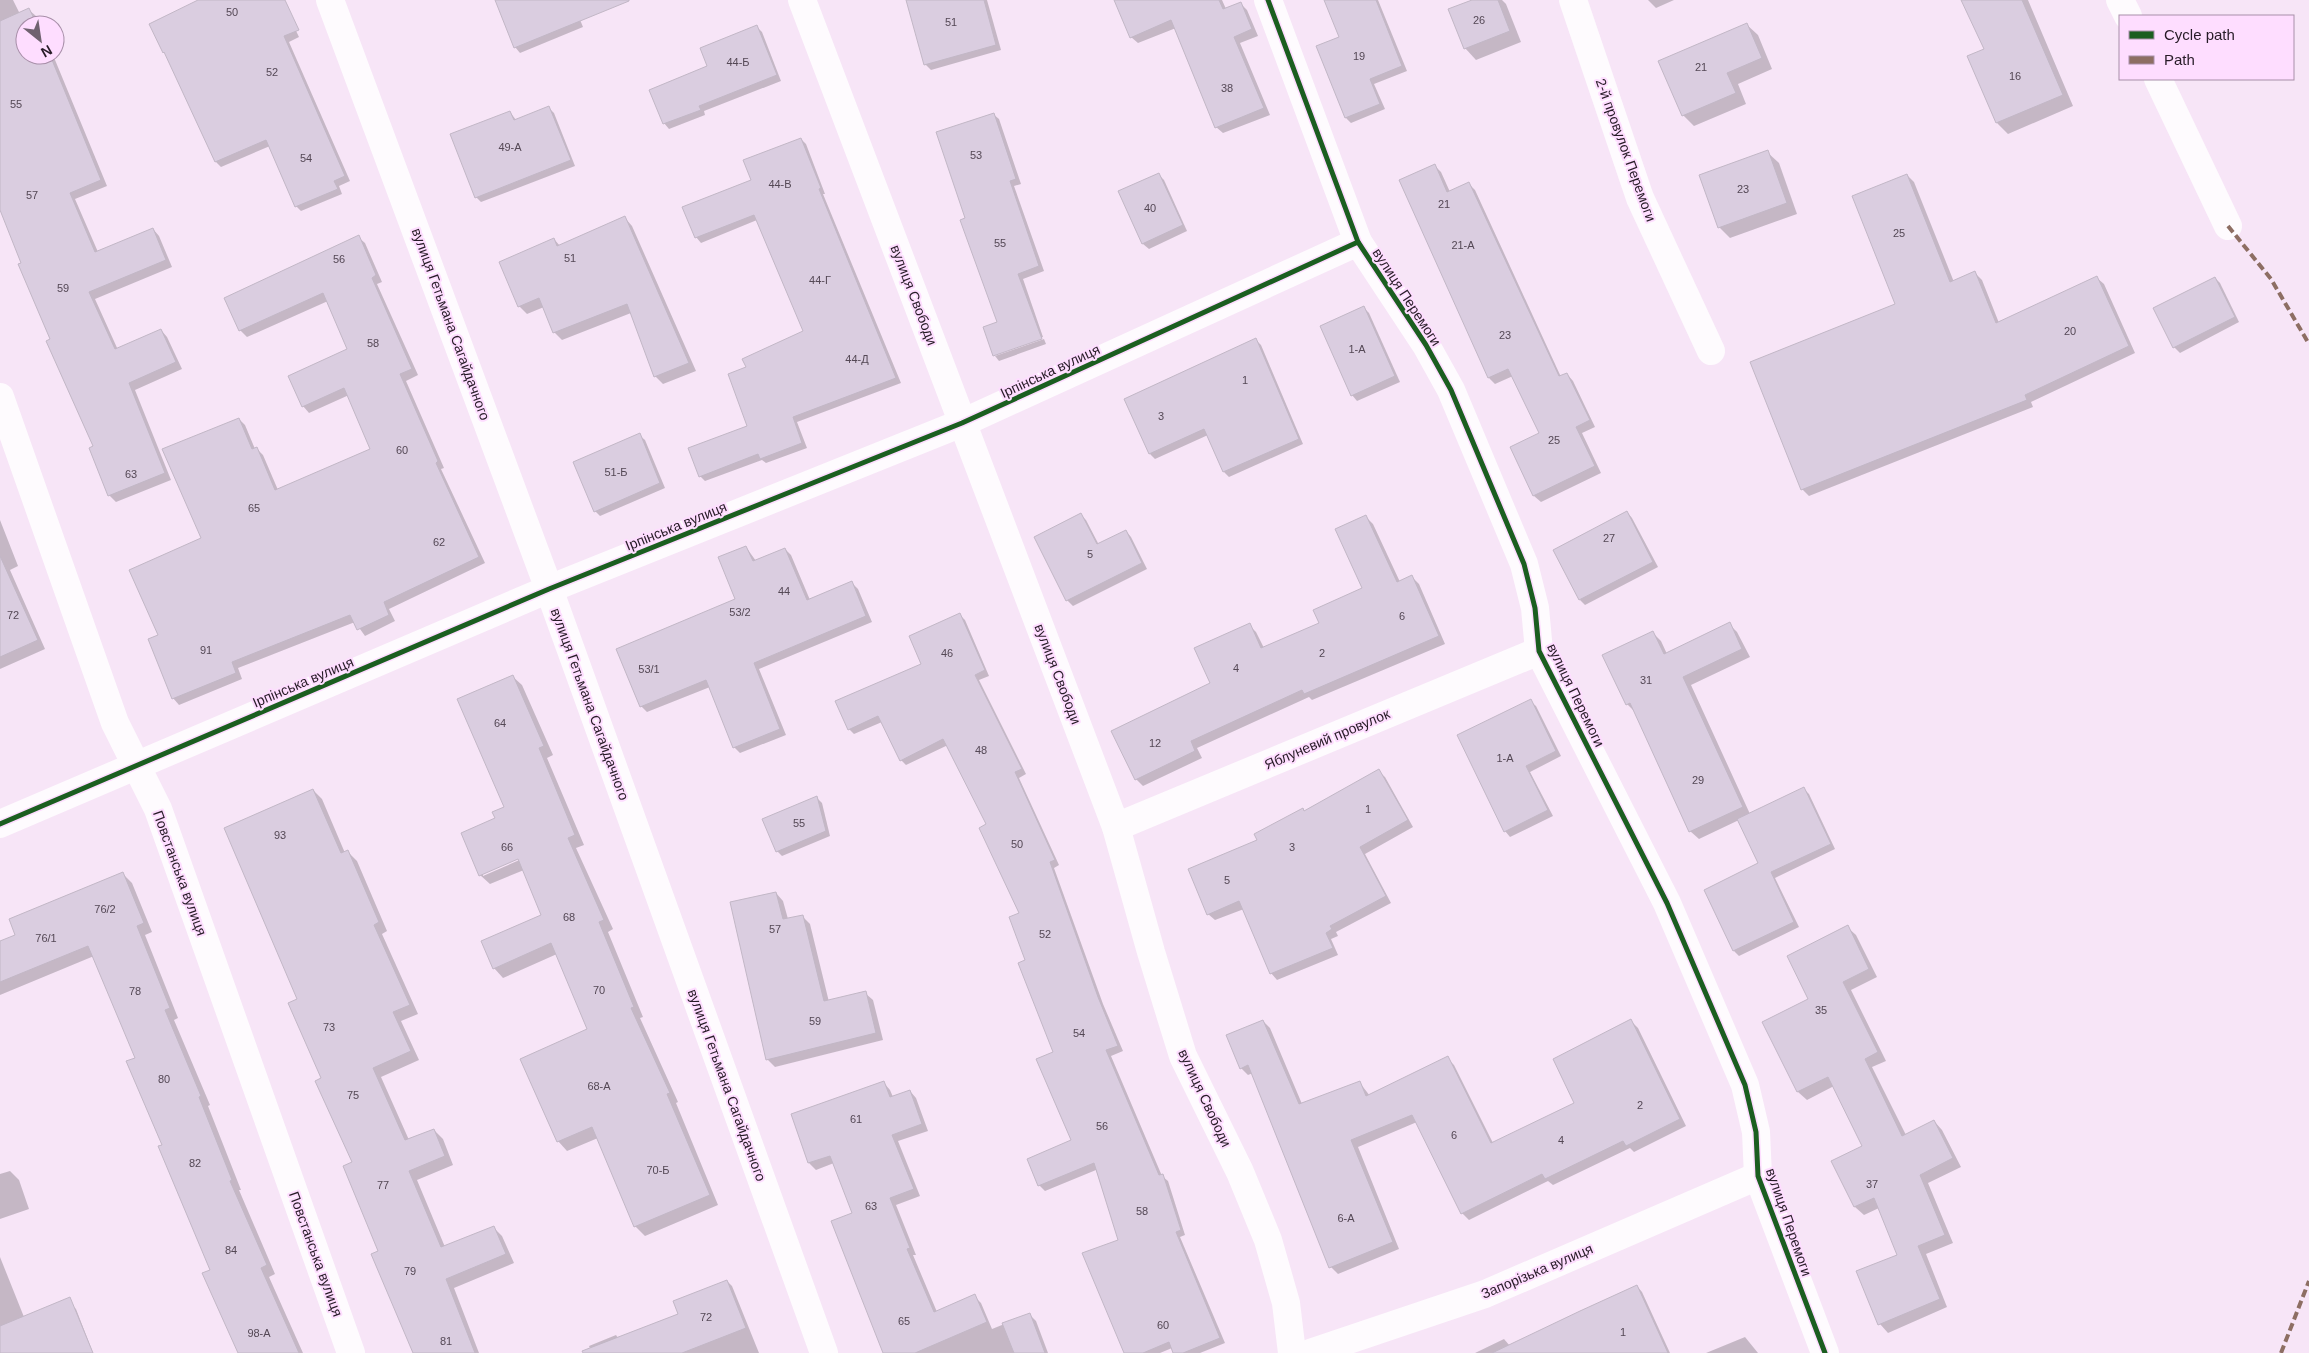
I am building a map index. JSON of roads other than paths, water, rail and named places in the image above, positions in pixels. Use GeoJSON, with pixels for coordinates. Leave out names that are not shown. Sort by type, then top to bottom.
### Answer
{"type":"FeatureCollection","features":[{"type":"Feature","properties":{"kind":"street","name":"вулиця Гетьмана Сагайдачного"},"geometry":{"type":"LineString","coordinates":[[330,0],[549,589],[824,1353]]}},
{"type":"Feature","properties":{"kind":"street","name":"вулиця Свободи"},"geometry":{"type":"LineString","coordinates":[[802,0],[1116,827],[1151,952],[1183,1056],[1236,1163],[1268,1240],[1286,1303],[1292,1353]]}},
{"type":"Feature","properties":{"kind":"street","name":"вулиця Перемоги"},"geometry":{"type":"LineString","coordinates":[[1268,0],[1358,242],[1426,345],[1451,390],[1524,564],[1535,608],[1539,651],[1667,903],[1745,1085],[1756,1132],[1758,1176],[1825,1353]]}},
{"type":"Feature","properties":{"kind":"street","name":"2-й провулок Перемоги"},"geometry":{"type":"LineString","coordinates":[[1573,0],[1640,198],[1712,351]]}},
{"type":"Feature","properties":{"kind":"street"},"geometry":{"type":"LineString","coordinates":[[2120,0],[2128,15]]}},
{"type":"Feature","properties":{"kind":"street"},"geometry":{"type":"LineString","coordinates":[[2158,80],[2228,226]]}},
{"type":"Feature","properties":{"kind":"street","name":"Ірпінська вулиця"},"geometry":{"type":"LineString","coordinates":[[0,824],[549,589],[962,423],[1358,242]]}},
{"type":"Feature","properties":{"kind":"street","name":"Повстанська вулиця"},"geometry":{"type":"LineString","coordinates":[[0,397],[115,723],[158,809],[351,1353]]}},
{"type":"Feature","properties":{"kind":"street","name":"Яблуневий провулок"},"geometry":{"type":"LineString","coordinates":[[1116,827],[1539,651]]}},
{"type":"Feature","properties":{"kind":"street","name":"Запорізька вулиця"},"geometry":{"type":"LineString","coordinates":[[1310,1353],[1485,1294],[1758,1176]]}}]}
